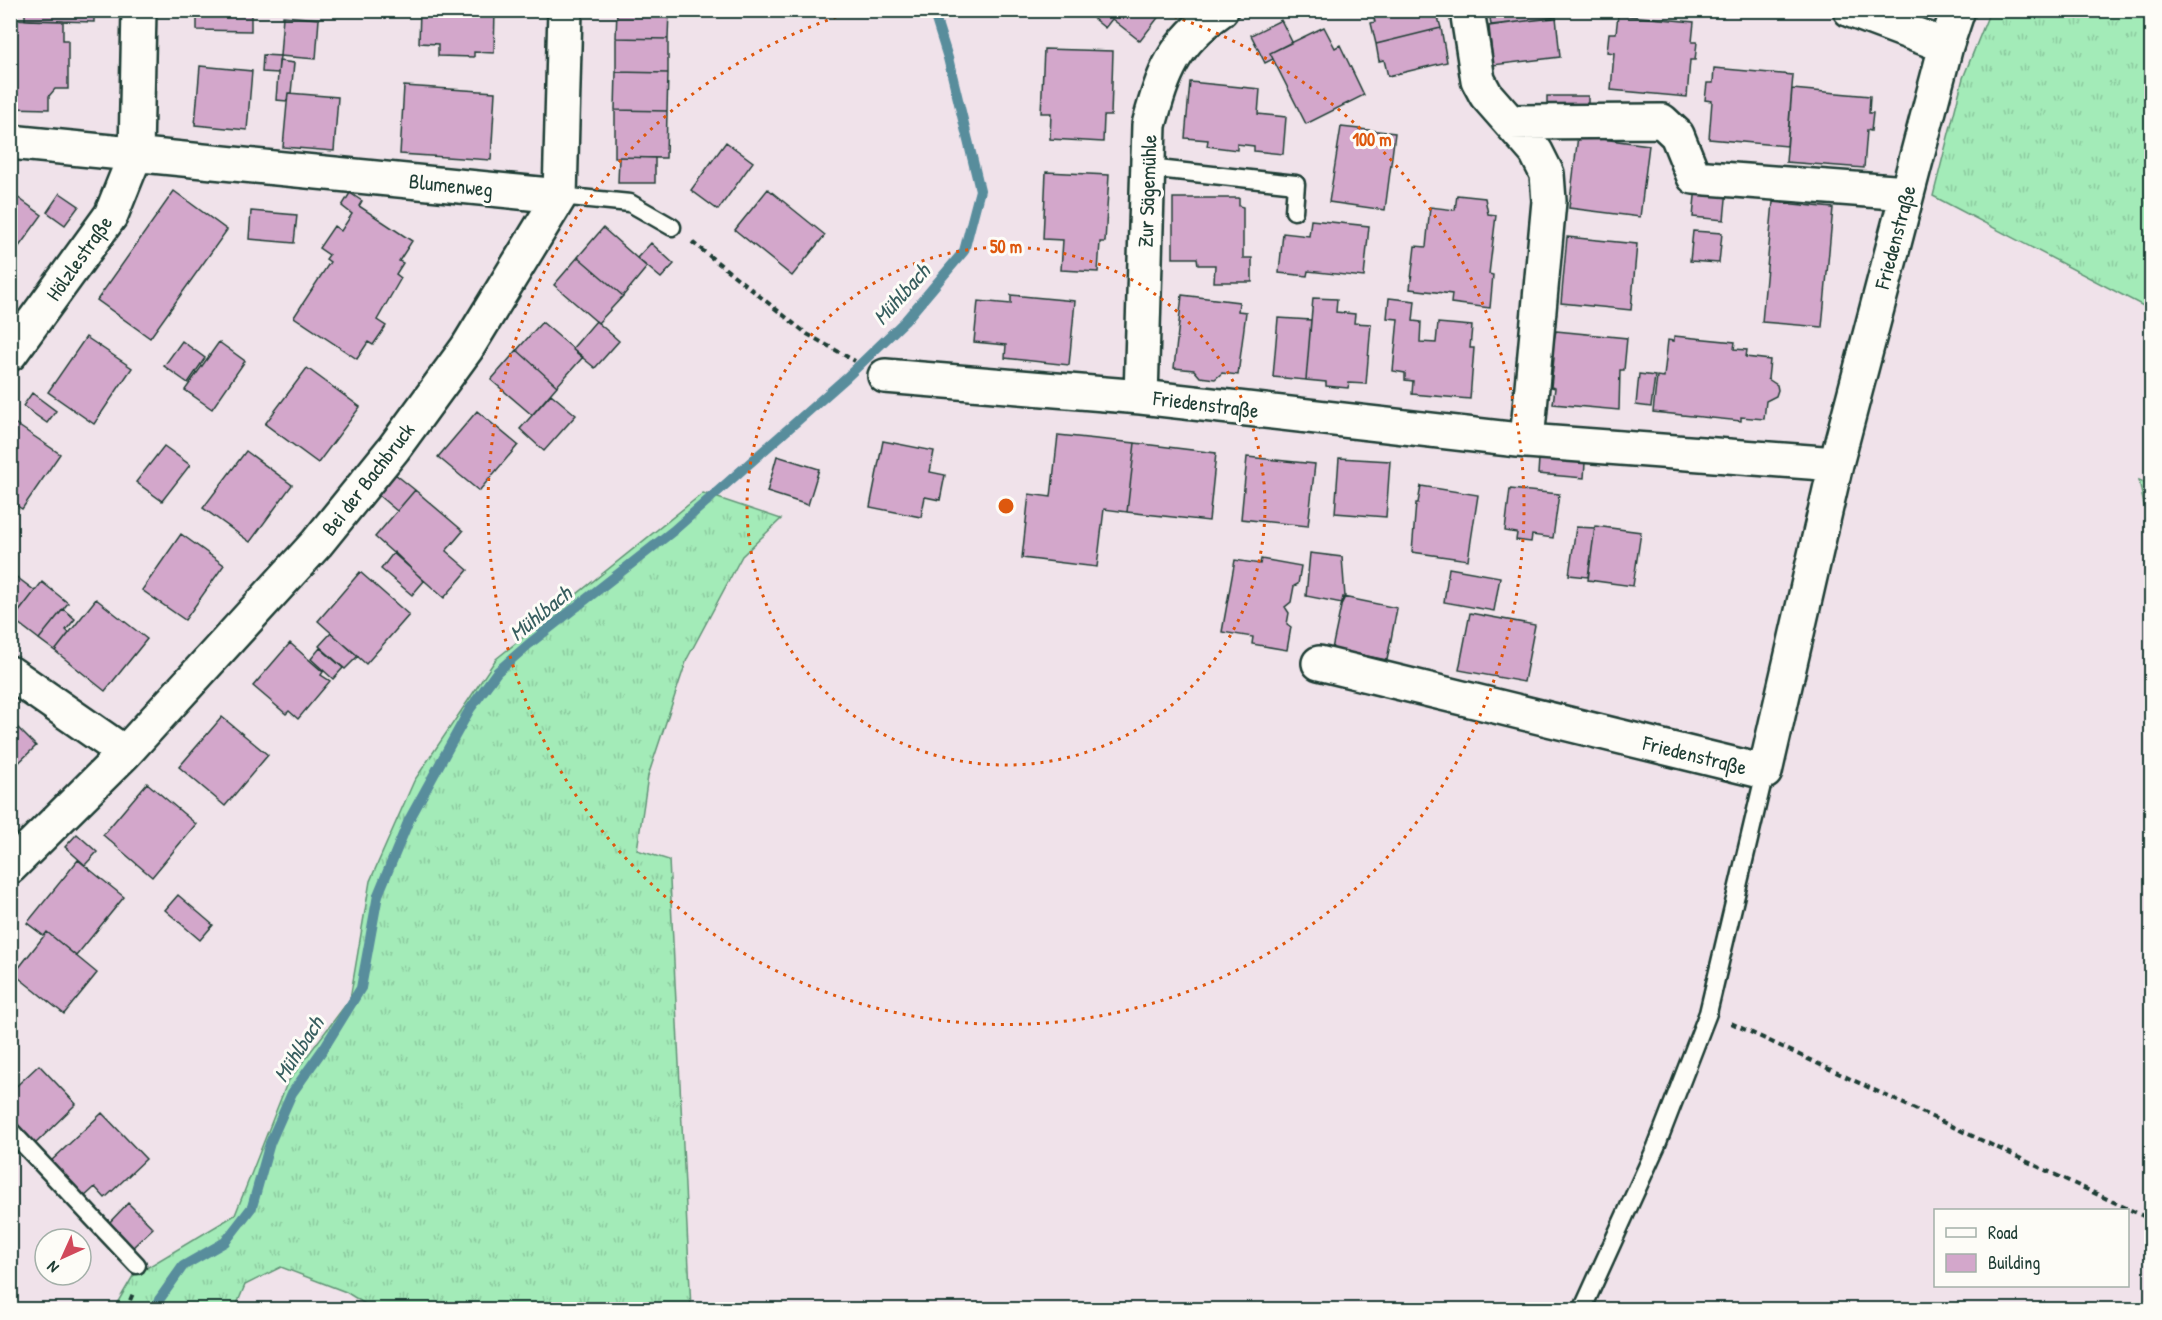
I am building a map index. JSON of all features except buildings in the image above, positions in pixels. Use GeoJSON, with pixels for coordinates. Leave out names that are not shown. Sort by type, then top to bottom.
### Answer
{"type":"FeatureCollection","features":[{"type":"Feature","properties":{"kind":"street","name":"Hölzlestraße"},"geometry":{"type":"LineString","coordinates":[[10,354],[111,215],[136,153],[139,10]]}},
{"type":"Feature","properties":{"kind":"street","name":"Bei der Bachbruck"},"geometry":{"type":"LineString","coordinates":[[10,867],[125,753],[317,543],[394,448],[467,348],[560,196],[565,10]]}},
{"type":"Feature","properties":{"kind":"street","name":"Zur Sägemühle"},"geometry":{"type":"LineString","coordinates":[[1141,397],[1149,125],[1159,89],[1173,55],[1198,26],[1221,10]]}},
{"type":"Feature","properties":{"kind":"street"},"geometry":{"type":"LineString","coordinates":[[1467,10],[1478,80],[1486,95],[1536,152],[1547,174],[1549,201],[1527,441]]}},
{"type":"Feature","properties":{"kind":"street"},"geometry":{"type":"LineString","coordinates":[[1850,10],[1946,46]]}},
{"type":"Feature","properties":{"kind":"street","name":"Friedenstraße"},"geometry":{"type":"LineString","coordinates":[[1319,663],[1765,772],[1836,464],[1946,46],[1958,10]]}},
{"type":"Feature","properties":{"kind":"street"},"geometry":{"type":"LineString","coordinates":[[1510,122],[1662,121],[1677,135],[1694,177],[1907,193]]}},
{"type":"Feature","properties":{"kind":"street","name":"Blumenweg"},"geometry":{"type":"LineString","coordinates":[[10,142],[560,196]]}},
{"type":"Feature","properties":{"kind":"street","name":"Friedenstraße"},"geometry":{"type":"LineString","coordinates":[[885,376],[1141,397],[1527,441],[1836,464]]}},
{"type":"Feature","properties":{"kind":"street"},"geometry":{"type":"LineString","coordinates":[[10,673],[125,753]]}},
{"type":"Feature","properties":{"kind":"lane"},"geometry":{"type":"LineString","coordinates":[[1148,168],[1296,184],[1294,211]]}},
{"type":"Feature","properties":{"kind":"lane","name":"Blumenweg"},"geometry":{"type":"LineString","coordinates":[[560,196],[630,203],[672,227]]}},
{"type":"Feature","properties":{"kind":"lane"},"geometry":{"type":"LineString","coordinates":[[1582,1310],[1656,1147],[1708,1013],[1765,772]]}},
{"type":"Feature","properties":{"kind":"lane"},"geometry":{"type":"LineString","coordinates":[[10,1130],[137,1265]]}},
{"type":"Feature","properties":{"kind":"path"},"geometry":{"type":"LineString","coordinates":[[672,227],[807,333],[843,356]]}},
{"type":"Feature","properties":{"kind":"path"},"geometry":{"type":"LineString","coordinates":[[1708,1013],[2127,1209]]}},
{"type":"Feature","properties":{"kind":"path"},"geometry":{"type":"LineString","coordinates":[[2129,1210],[2151,1220]]}},
{"type":"Feature","properties":{"kind":"green space"},"geometry":{"type":"Polygon","coordinates":[[[1990,11],[2151,11],[2151,310],[1933,196],[1963,78],[1990,11]]]}},
{"type":"Feature","properties":{"kind":"green space"},"geometry":{"type":"Polygon","coordinates":[[[2139,480],[2151,485],[2151,541],[2139,480]]]}},
{"type":"Feature","properties":{"kind":"green space"},"geometry":{"type":"Polygon","coordinates":[[[703,493],[781,519],[742,556],[687,659],[648,776],[637,850],[669,860],[691,1309],[373,1309],[346,1292],[281,1267],[245,1285],[235,1309],[113,1310],[133,1276],[235,1215],[287,1083],[350,999],[370,881],[414,781],[496,659],[703,493]]]}},
{"type":"Feature","properties":{"kind":"waterway","name":"Mühlbach"},"geometry":{"type":"LineString","coordinates":[[155,1310],[159,1300],[183,1266],[225,1242],[252,1207],[270,1143],[292,1093],[324,1048],[361,988],[378,895],[409,820],[470,709],[497,672],[529,644],[673,531],[847,377],[905,321],[964,251],[980,190],[948,58],[933,10]]}}]}
